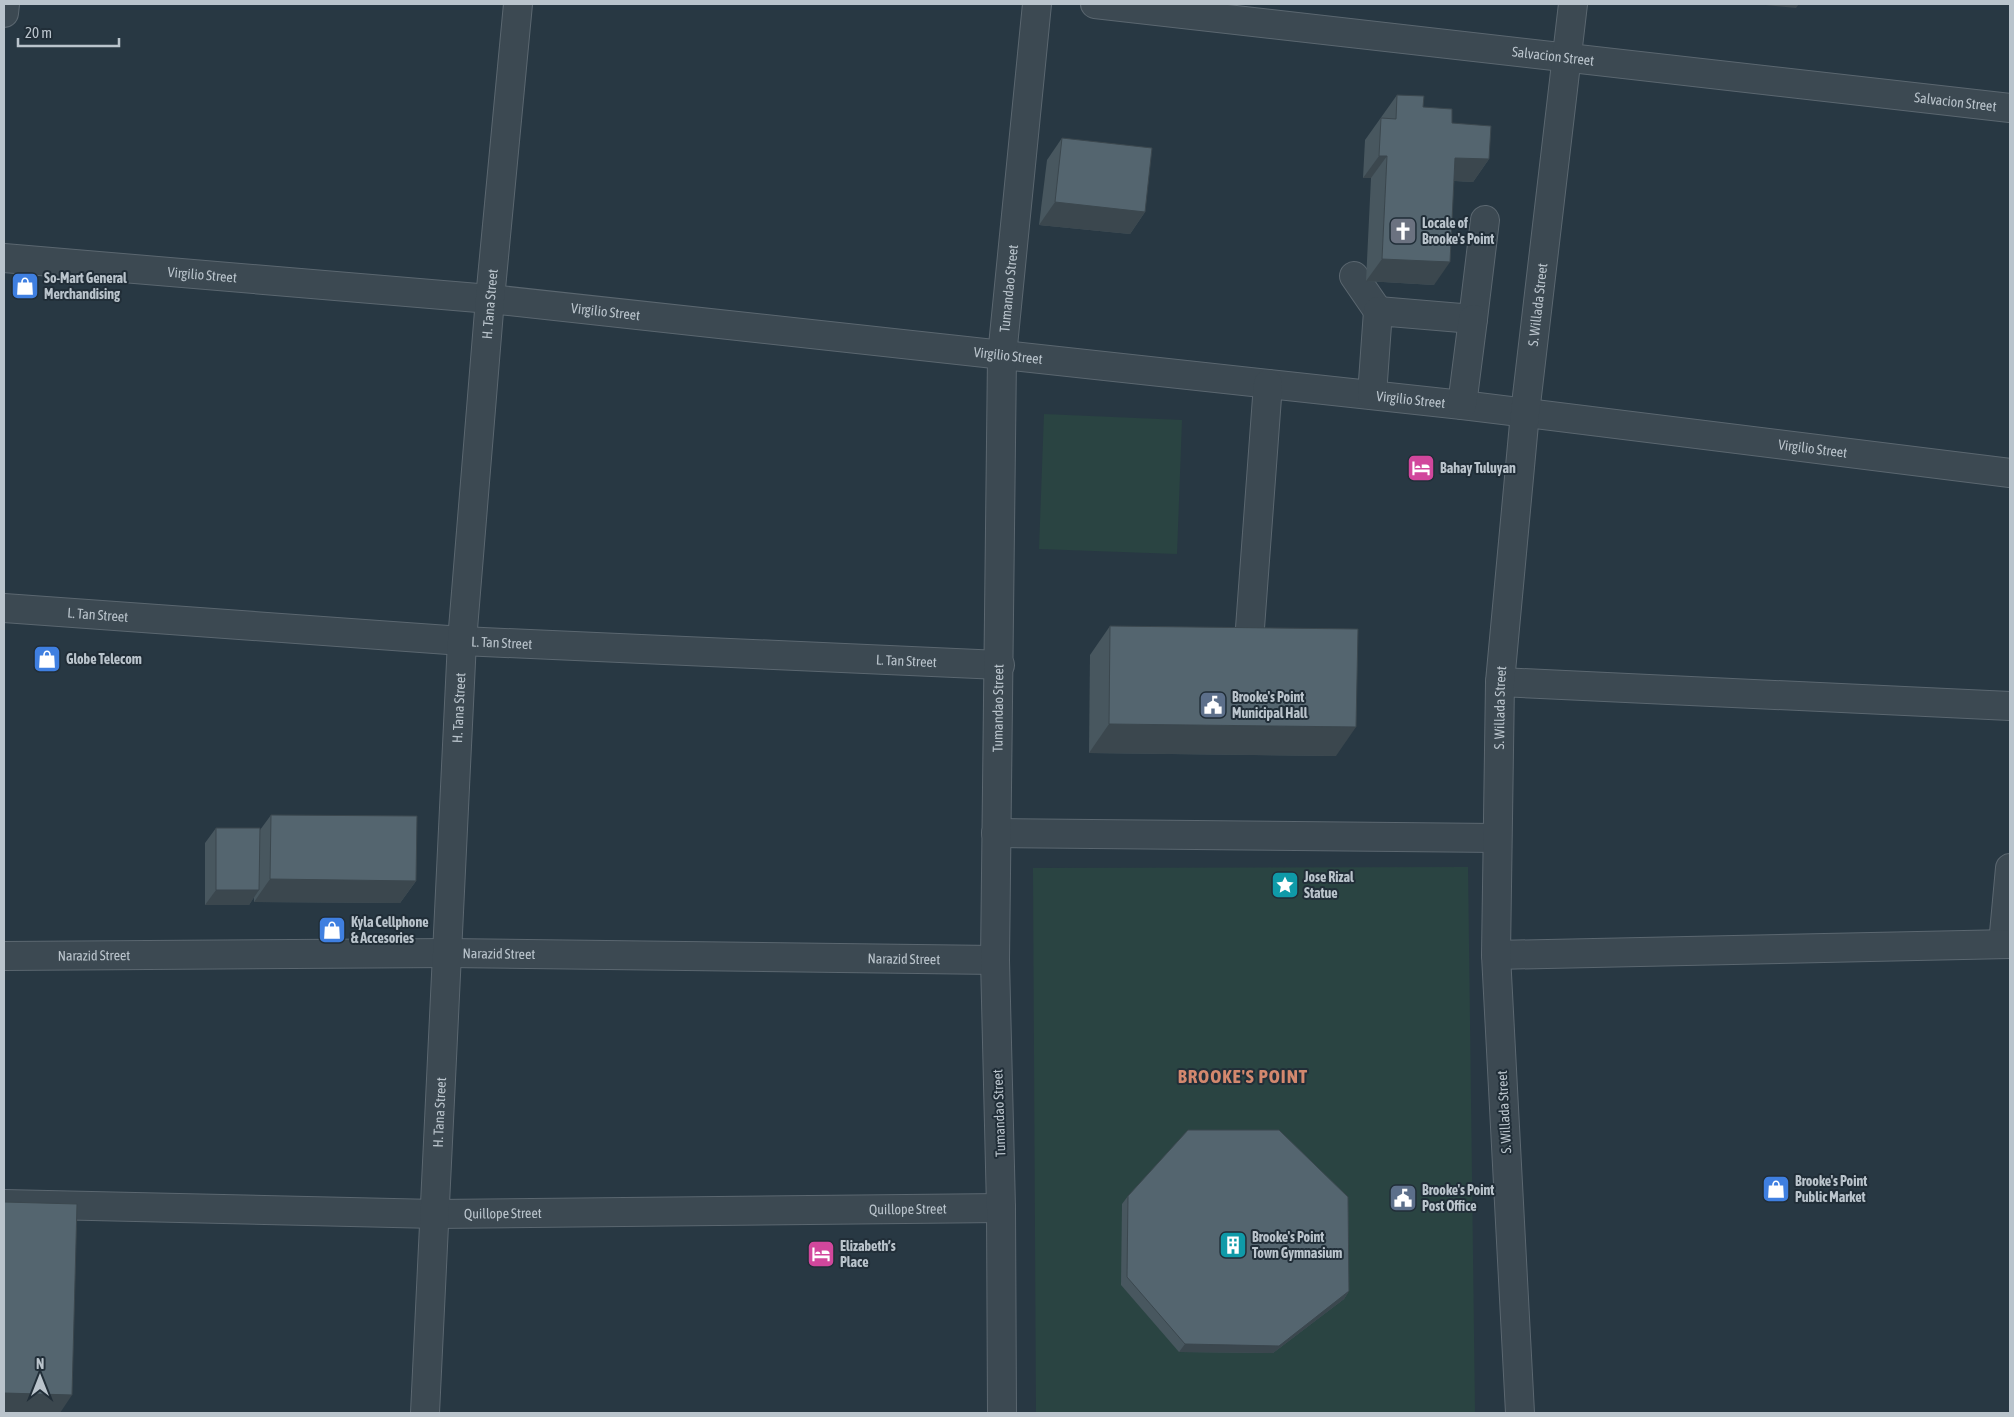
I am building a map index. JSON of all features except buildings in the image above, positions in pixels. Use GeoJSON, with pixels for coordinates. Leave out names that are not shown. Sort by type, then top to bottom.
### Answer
{"type":"FeatureCollection","features":[{"type":"Feature","properties":{"kind":"street"},"geometry":{"type":"LineString","coordinates":[[4,12],[5,4]]}},
{"type":"Feature","properties":{"kind":"street","name":"H. Tana Street"},"geometry":{"type":"LineString","coordinates":[[425,1413],[462,641],[490,299],[518,4]]}},
{"type":"Feature","properties":{"kind":"street","name":"Tumandao Street"},"geometry":{"type":"LineString","coordinates":[[1002,1413],[1001,1208],[995,960],[1000,665],[1002,356],[1037,4]]}},
{"type":"Feature","properties":{"kind":"street","name":"Salvacion Street"},"geometry":{"type":"LineString","coordinates":[[1095,4],[2010,108]]}},
{"type":"Feature","properties":{"kind":"street","name":"S. Willada Street"},"geometry":{"type":"LineString","coordinates":[[1520,1413],[1496,955],[1496,838],[1500,682],[1525,413],[1573,4]]}},
{"type":"Feature","properties":{"kind":"street"},"geometry":{"type":"LineString","coordinates":[[1462,405],[1484,220]]}},
{"type":"Feature","properties":{"kind":"street","name":"Virgilio Street"},"geometry":{"type":"LineString","coordinates":[[4,258],[490,299],[1462,405],[2010,473]]}},
{"type":"Feature","properties":{"kind":"street"},"geometry":{"type":"LineString","coordinates":[[1354,276],[1378,311],[1372,395]]}},
{"type":"Feature","properties":{"kind":"street"},"geometry":{"type":"LineString","coordinates":[[1378,311],[1473,319]]}},
{"type":"Feature","properties":{"kind":"street"},"geometry":{"type":"LineString","coordinates":[[1250,628],[1268,384]]}},
{"type":"Feature","properties":{"kind":"street","name":"L. Tan Street"},"geometry":{"type":"LineString","coordinates":[[4,608],[462,641],[1000,665]]}},
{"type":"Feature","properties":{"kind":"street"},"geometry":{"type":"LineString","coordinates":[[1500,682],[2010,706]]}},
{"type":"Feature","properties":{"kind":"street"},"geometry":{"type":"LineString","coordinates":[[996,833],[1496,838]]}},
{"type":"Feature","properties":{"kind":"street"},"geometry":{"type":"LineString","coordinates":[[1496,955],[2006,944],[2010,868]]}},
{"type":"Feature","properties":{"kind":"street","name":"Narazid Street"},"geometry":{"type":"LineString","coordinates":[[4,956],[448,953],[995,960]]}},
{"type":"Feature","properties":{"kind":"street","name":"Quillope Street"},"geometry":{"type":"LineString","coordinates":[[4,1204],[436,1214],[1001,1208]]}},
{"type":"Feature","properties":{"kind":"green space"},"geometry":{"type":"Polygon","coordinates":[[[1044,414],[1182,420],[1177,554],[1039,549],[1044,414]]]}},
{"type":"Feature","properties":{"kind":"green space"},"geometry":{"type":"Polygon","coordinates":[[[1468,867],[1475,1413],[1036,1413],[1033,868],[1468,867]]]}},
{"type":"Feature","properties":{"kind":"place","name":"Locale of Brooke's Point"},"geometry":{"type":"Point","coordinates":[1403,231]}},
{"type":"Feature","properties":{"kind":"place","name":"So-Mart General Merchandising"},"geometry":{"type":"Point","coordinates":[25,286]}},
{"type":"Feature","properties":{"kind":"place","name":"Bahay Tuluyan"},"geometry":{"type":"Point","coordinates":[1421,468]}},
{"type":"Feature","properties":{"kind":"place","name":"Globe Telecom"},"geometry":{"type":"Point","coordinates":[47,659]}},
{"type":"Feature","properties":{"kind":"place","name":"Brooke's Point Municipal Hall"},"geometry":{"type":"Point","coordinates":[1213,705]}},
{"type":"Feature","properties":{"kind":"place","name":"Jose Rizal Statue"},"geometry":{"type":"Point","coordinates":[1285,885]}},
{"type":"Feature","properties":{"kind":"place","name":"Kyla Cellphone & Accesories"},"geometry":{"type":"Point","coordinates":[332,930]}},
{"type":"Feature","properties":{"kind":"place","name":"Brooke's Point Public Market"},"geometry":{"type":"Point","coordinates":[1776,1189]}},
{"type":"Feature","properties":{"kind":"place","name":"Brooke's Point Post Office"},"geometry":{"type":"Point","coordinates":[1403,1198]}},
{"type":"Feature","properties":{"kind":"place","name":"Brooke's Point Town Gymnasium"},"geometry":{"type":"Point","coordinates":[1233,1245]}},
{"type":"Feature","properties":{"kind":"place","name":"Elizabeth’s Place"},"geometry":{"type":"Point","coordinates":[821,1254]}},
{"type":"Feature","properties":{"kind":"district","name":"BROOKE'S POINT"},"geometry":{"type":"Point","coordinates":[1243,1076]}}]}
